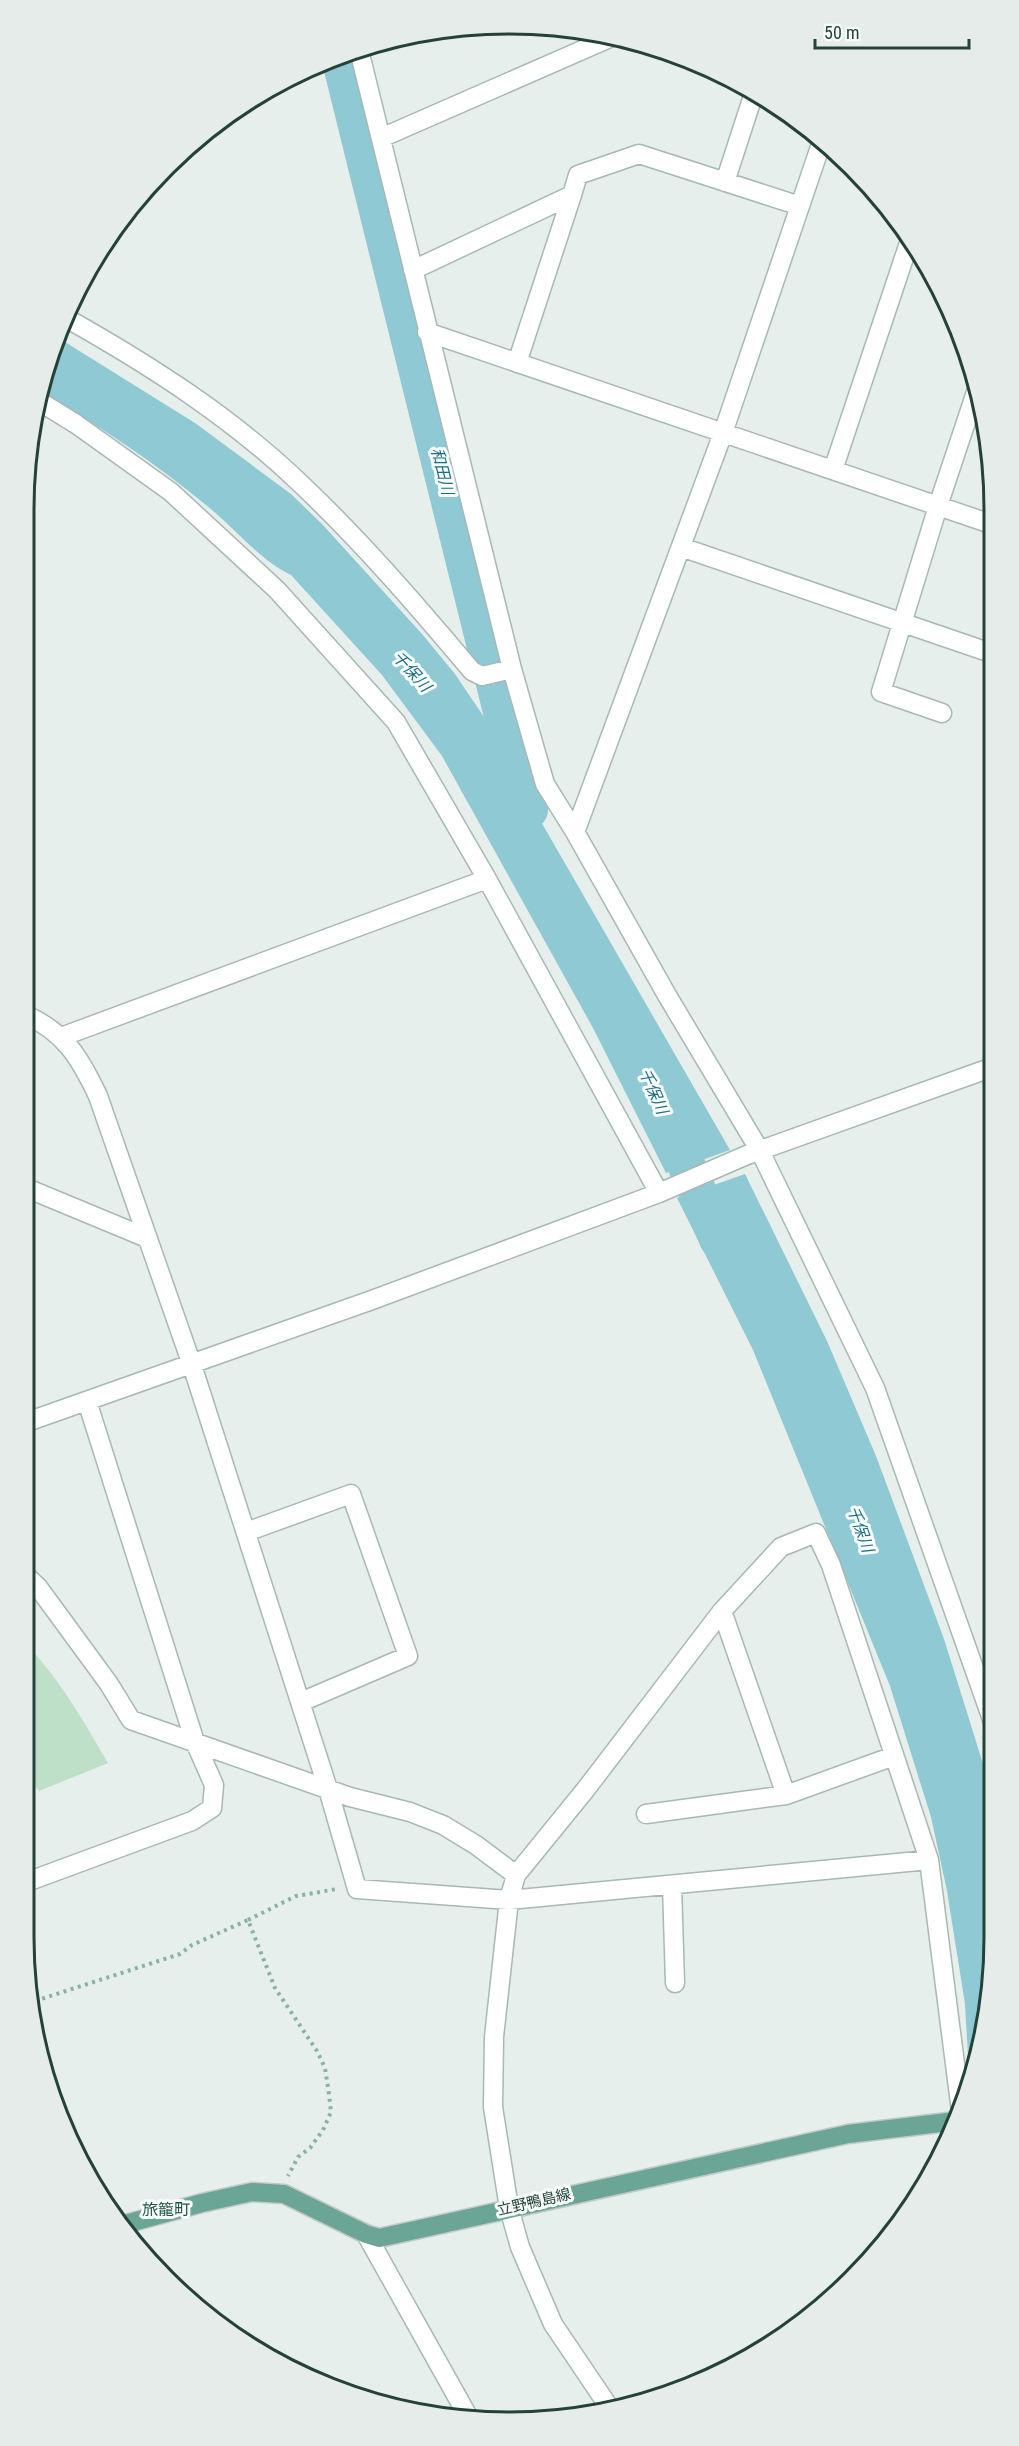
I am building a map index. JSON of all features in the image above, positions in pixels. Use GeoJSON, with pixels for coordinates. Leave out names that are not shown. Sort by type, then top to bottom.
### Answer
{"type":"FeatureCollection","features":[{"type":"Feature","properties":{"kind":"main road","name":"立野鴨島線"},"geometry":{"type":"LineString","coordinates":[[133,2226],[252,2192],[284,2194],[366,2234],[379,2238],[848,2134],[946,2122]]}},
{"type":"Feature","properties":{"kind":"street"},"geometry":{"type":"LineString","coordinates":[[381,138],[592,42]]}},
{"type":"Feature","properties":{"kind":"street"},"geometry":{"type":"LineString","coordinates":[[361,59],[508,670],[545,784],[575,832],[754,1153],[875,1388],[984,1697]]}},
{"type":"Feature","properties":{"kind":"street"},"geometry":{"type":"LineString","coordinates":[[725,182],[751,101]]}},
{"type":"Feature","properties":{"kind":"street"},"geometry":{"type":"LineString","coordinates":[[575,832],[723,433],[819,149]]}},
{"type":"Feature","properties":{"kind":"street"},"geometry":{"type":"LineString","coordinates":[[518,363],[578,176],[639,154],[800,206]]}},
{"type":"Feature","properties":{"kind":"street"},"geometry":{"type":"LineString","coordinates":[[413,270],[572,195]]}},
{"type":"Feature","properties":{"kind":"street"},"geometry":{"type":"LineString","coordinates":[[833,470],[907,250]]}},
{"type":"Feature","properties":{"kind":"street"},"geometry":{"type":"LineString","coordinates":[[73,322],[132,355],[228,422],[302,484],[388,572],[472,671],[482,676],[508,670]]}},
{"type":"Feature","properties":{"kind":"street"},"geometry":{"type":"LineString","coordinates":[[427,332],[984,522]]}},
{"type":"Feature","properties":{"kind":"street"},"geometry":{"type":"LineString","coordinates":[[942,713],[880,693],[972,404]]}},
{"type":"Feature","properties":{"kind":"street"},"geometry":{"type":"LineString","coordinates":[[47,406],[76,424],[171,492],[277,590],[396,722],[663,1191]]}},
{"type":"Feature","properties":{"kind":"street"},"geometry":{"type":"LineString","coordinates":[[681,547],[984,650]]}},
{"type":"Feature","properties":{"kind":"street"},"geometry":{"type":"LineString","coordinates":[[61,1037],[487,879]]}},
{"type":"Feature","properties":{"kind":"street"},"geometry":{"type":"LineString","coordinates":[[34,1020],[61,1037],[81,1059],[99,1096],[192,1365],[301,1702],[357,1889],[509,1900],[929,1860]]}},
{"type":"Feature","properties":{"kind":"street"},"geometry":{"type":"LineString","coordinates":[[34,1420],[192,1365],[663,1191],[754,1153],[984,1069]]}},
{"type":"Feature","properties":{"kind":"street"},"geometry":{"type":"LineString","coordinates":[[34,1191],[147,1238]]}},
{"type":"Feature","properties":{"kind":"street"},"geometry":{"type":"LineString","coordinates":[[34,1879],[192,1821],[212,1808],[214,1785],[195,1742],[87,1401]]}},
{"type":"Feature","properties":{"kind":"street"},"geometry":{"type":"LineString","coordinates":[[246,1532],[351,1494],[408,1656],[301,1702]]}},
{"type":"Feature","properties":{"kind":"street"},"geometry":{"type":"LineString","coordinates":[[605,2401],[553,2324],[520,2247],[509,2208],[493,2108],[494,2037],[509,1900],[516,1875],[586,1789],[722,1611],[781,1547],[816,1533],[831,1565],[929,1860],[958,2091]]}},
{"type":"Feature","properties":{"kind":"street"},"geometry":{"type":"LineString","coordinates":[[34,1583],[109,1684],[131,1720],[350,1797],[410,1812],[443,1825],[476,1845],[516,1875]]}},
{"type":"Feature","properties":{"kind":"street"},"geometry":{"type":"LineString","coordinates":[[722,1611],[786,1795]]}},
{"type":"Feature","properties":{"kind":"street"},"geometry":{"type":"LineString","coordinates":[[646,1814],[786,1795],[894,1756]]}},
{"type":"Feature","properties":{"kind":"street"},"geometry":{"type":"LineString","coordinates":[[672,1885],[675,1983]]}},
{"type":"Feature","properties":{"kind":"street"},"geometry":{"type":"LineString","coordinates":[[366,2234],[465,2409]]}},
{"type":"Feature","properties":{"kind":"path"},"geometry":{"type":"LineString","coordinates":[[39,2000],[180,1954],[192,1945],[296,1896],[357,1889]]}},
{"type":"Feature","properties":{"kind":"path"},"geometry":{"type":"LineString","coordinates":[[248,1920],[275,1989],[305,2031],[321,2059],[325,2068],[329,2094],[331,2112],[323,2130],[310,2148],[298,2157],[288,2175],[284,2194]]}},
{"type":"Feature","properties":{"kind":"green space"},"geometry":{"type":"Polygon","coordinates":[[[34,1653],[80,1715],[108,1763],[39,1791],[34,1785],[34,1653]]]}},
{"type":"Feature","properties":{"kind":"water"},"geometry":{"type":"Polygon","coordinates":[[[66,342],[195,423],[291,494],[322,524],[422,634],[455,674],[486,720],[492,726],[501,725],[514,759],[541,807],[536,813],[730,1150],[666,1173],[593,1028],[442,756],[382,675],[291,575],[268,561],[187,490],[107,432],[49,397],[66,342]]]}},
{"type":"Feature","properties":{"kind":"water"},"geometry":{"type":"Polygon","coordinates":[[[745,1174],[827,1341],[876,1456],[944,1639],[984,1767],[983,1968],[975,2029],[968,2058],[965,2004],[947,1891],[931,1817],[890,1686],[753,1350],[677,1198],[745,1174]]]}},
{"type":"Feature","properties":{"kind":"waterway","name":"和田川"},"geometry":{"type":"LineString","coordinates":[[342,66],[507,732],[529,810]]}},
{"type":"Feature","properties":{"kind":"waterway","name":"千保川"},"geometry":{"type":"LineString","coordinates":[[666,1118],[718,1239]]}},
{"type":"Feature","properties":{"kind":"district","name":"旅籠町"},"geometry":{"type":"Point","coordinates":[166,2209]}}]}
